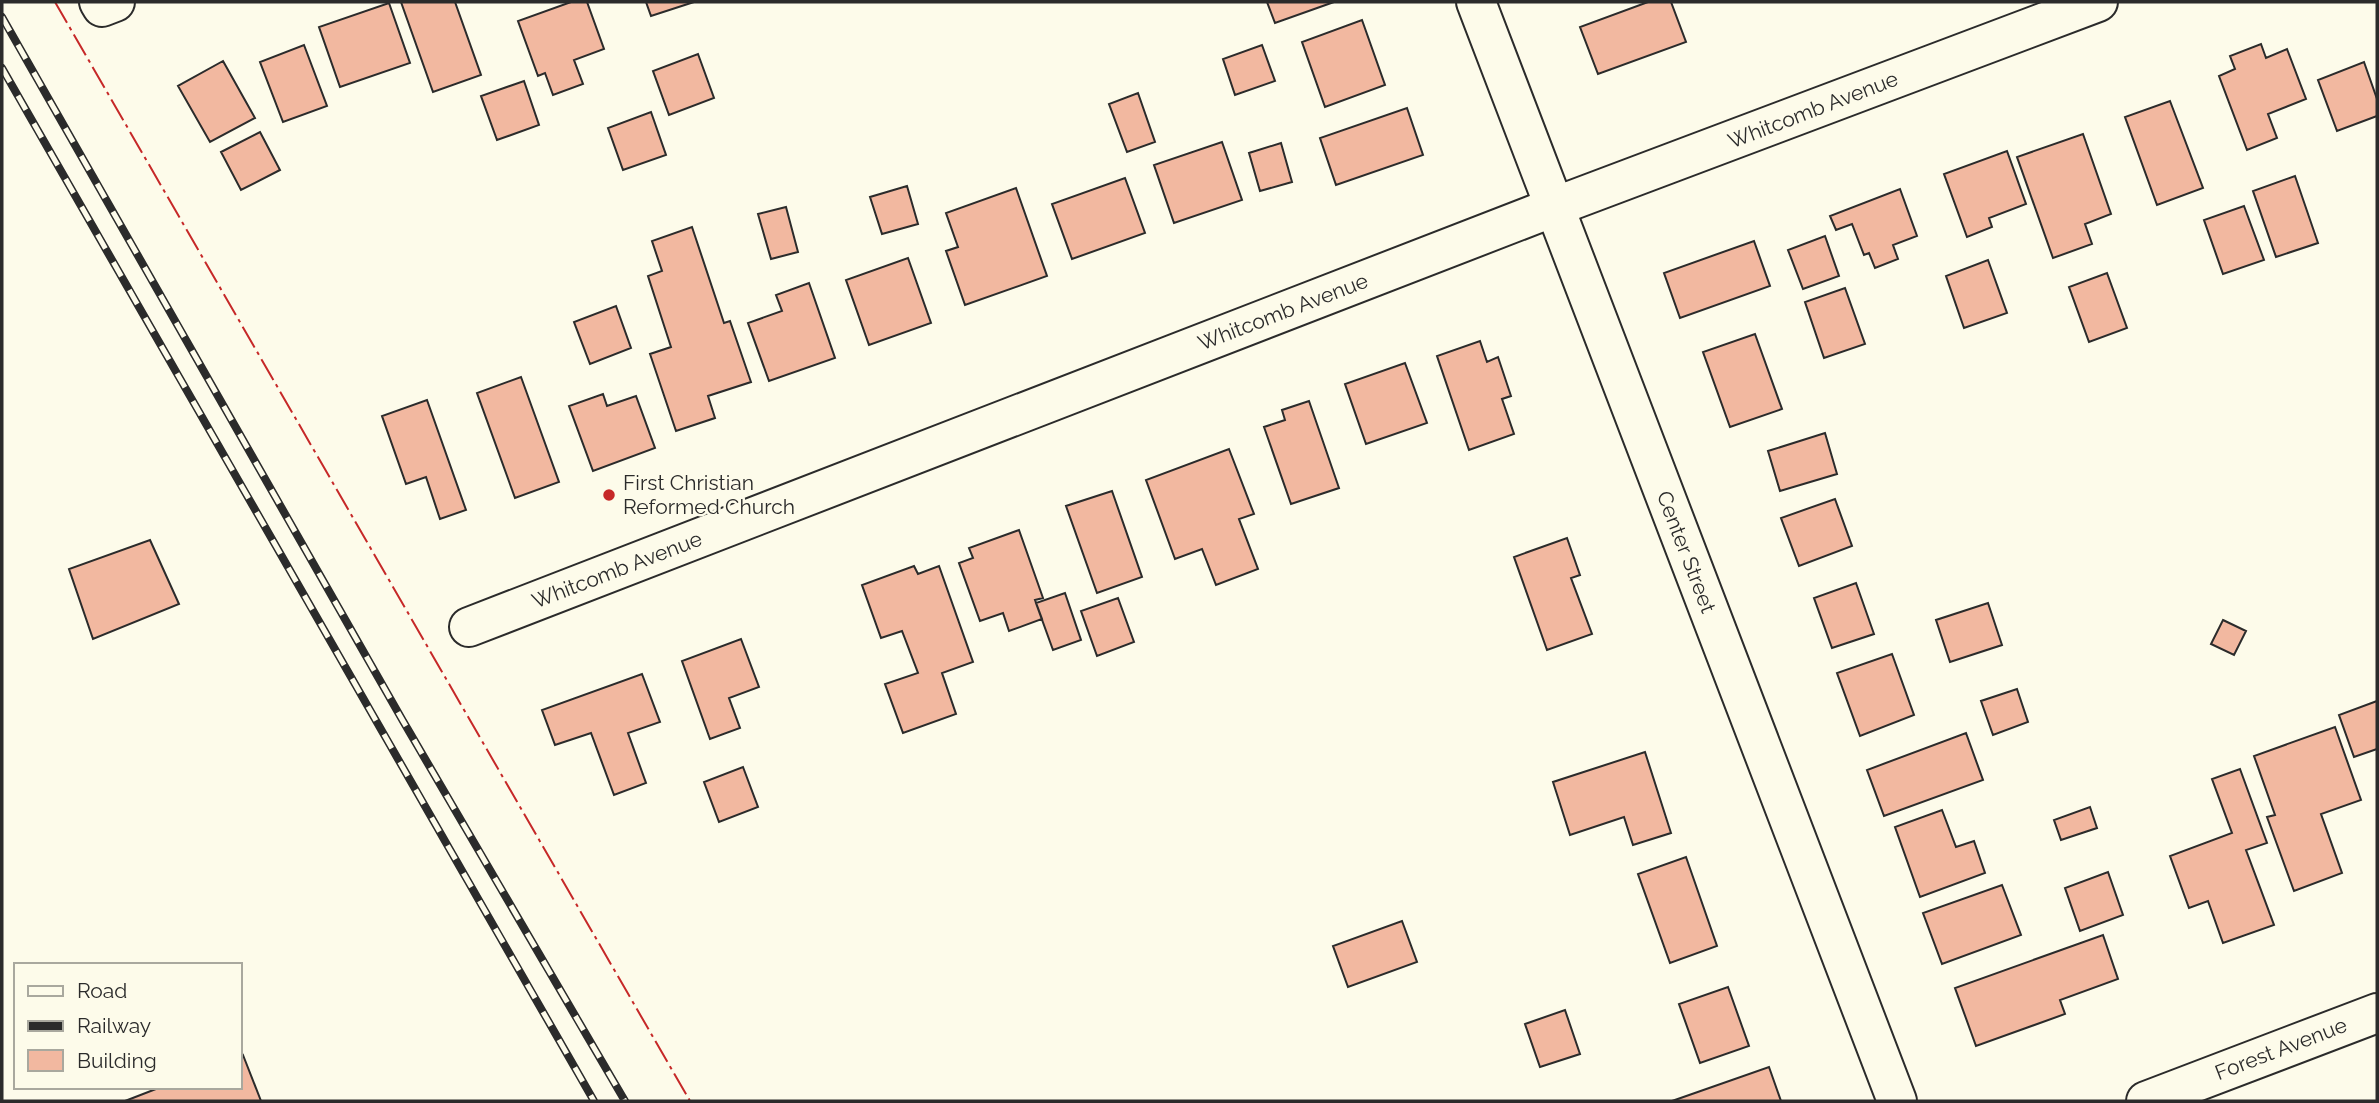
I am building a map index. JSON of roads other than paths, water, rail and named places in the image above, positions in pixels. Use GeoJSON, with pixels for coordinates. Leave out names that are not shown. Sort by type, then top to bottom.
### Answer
{"type":"FeatureCollection","features":[{"type":"Feature","properties":{"kind":"street","name":"Center Street"},"geometry":{"type":"LineString","coordinates":[[1476,2],[1897,1101]]}},
{"type":"Feature","properties":{"kind":"street","name":"Whitcomb Avenue"},"geometry":{"type":"LineString","coordinates":[[469,627],[1554,207],[2098,2]]}},
{"type":"Feature","properties":{"kind":"street","name":"Forest Avenue"},"geometry":{"type":"LineString","coordinates":[[2146,1101],[2377,1013]]}},
{"type":"Feature","properties":{"kind":"railway"},"geometry":{"type":"LineString","coordinates":[[2,17],[403,721],[625,1101]]}},
{"type":"Feature","properties":{"kind":"railway"},"geometry":{"type":"LineString","coordinates":[[2,68],[594,1101]]}},
{"type":"Feature","properties":{"kind":"place","name":"First Christian Reformed Church"},"geometry":{"type":"Point","coordinates":[609,495]}}]}
